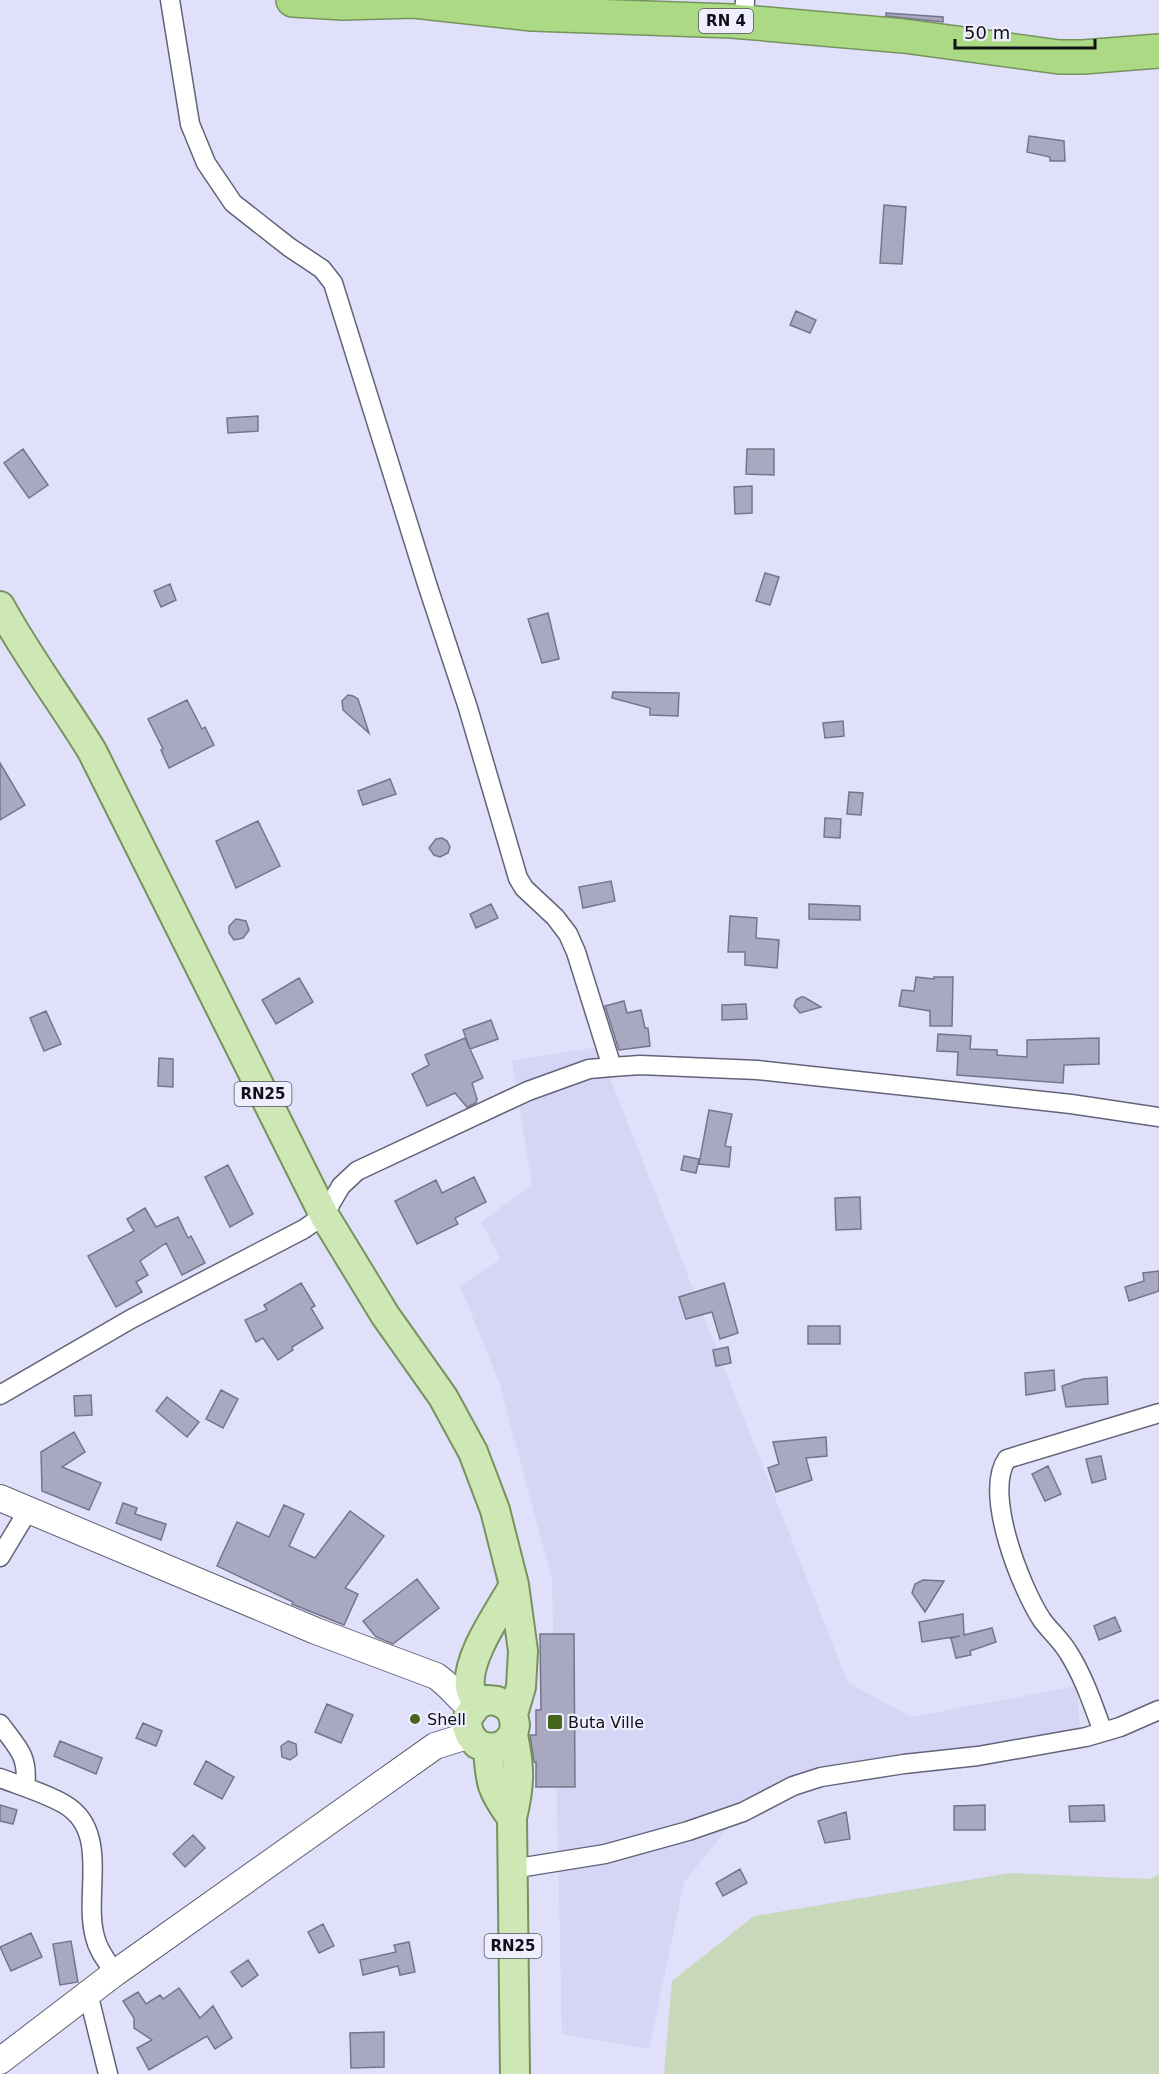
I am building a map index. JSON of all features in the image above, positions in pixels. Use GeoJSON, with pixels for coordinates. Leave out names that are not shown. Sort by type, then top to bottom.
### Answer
{"type":"FeatureCollection","features":[{"type":"Feature","properties":{"kind":"highway","name":"RN 4"},"geometry":{"type":"LineString","coordinates":[[293,0],[343,3],[414,1],[532,14],[745,11],[1059,57],[1159,51]]}},
{"type":"Feature","properties":{"kind":"main road","name":"RN25"},"geometry":{"type":"LineString","coordinates":[[0,606],[18,639],[59,697],[92,751],[324,1215],[385,1315],[443,1397],[473,1452],[495,1510],[514,1585],[523,1651],[521,1687],[513,1725],[519,1765],[519,1782],[512,1818],[515,2074]]}},
{"type":"Feature","properties":{"kind":"main road"},"geometry":{"type":"LineString","coordinates":[[512,1818],[496,1796],[470,1688],[471,1669],[476,1653],[514,1585]]}},
{"type":"Feature","properties":{"kind":"main road"},"geometry":{"type":"LineString","coordinates":[[487,1700],[497,1701],[507,1706],[513,1725],[506,1743],[498,1747],[477,1724],[487,1700]]}},
{"type":"Feature","properties":{"kind":"street"},"geometry":{"type":"LineString","coordinates":[[170,0],[190,124],[206,163],[233,203],[289,247],[322,269],[333,283],[468,708],[518,878],[524,888],[555,917],[568,934],[576,952],[612,1067]]}},
{"type":"Feature","properties":{"kind":"street"},"geometry":{"type":"LineString","coordinates":[[0,1395],[131,1319],[282,1241],[324,1215],[341,1186],[357,1171],[537,1088],[589,1069],[640,1065],[757,1070],[1071,1104],[1159,1116]]}},
{"type":"Feature","properties":{"kind":"street"},"geometry":{"type":"LineString","coordinates":[[1103,1732],[1089,1694],[1068,1651],[1043,1620],[1024,1588],[1004,1529],[1001,1468],[1007,1459],[1159,1413]]}},
{"type":"Feature","properties":{"kind":"street"},"geometry":{"type":"LineString","coordinates":[[0,1498],[315,1631],[436,1676],[448,1684],[477,1724],[435,1746],[115,1973],[0,2061]]}},
{"type":"Feature","properties":{"kind":"street"},"geometry":{"type":"LineString","coordinates":[[0,1557],[29,1509]]}},
{"type":"Feature","properties":{"kind":"street"},"geometry":{"type":"LineString","coordinates":[[512,1869],[605,1854],[688,1831],[743,1812],[793,1786],[821,1777],[904,1764],[978,1756],[1103,1732],[1159,1710]]}},
{"type":"Feature","properties":{"kind":"street"},"geometry":{"type":"LineString","coordinates":[[0,1724],[22,1754],[27,1769],[25,1787]]}},
{"type":"Feature","properties":{"kind":"street"},"geometry":{"type":"LineString","coordinates":[[0,1778],[66,1805],[86,1825],[92,1844],[91,1906],[94,1936],[99,1950],[115,1973]]}},
{"type":"Feature","properties":{"kind":"street"},"geometry":{"type":"LineString","coordinates":[[88,1993],[108,2074]]}},
{"type":"Feature","properties":{"kind":"shaded area"},"geometry":{"type":"Polygon","coordinates":[[[598,1047],[848,1683],[912,1717],[1077,1686],[1081,1745],[812,1784],[728,1828],[684,1882],[649,2049],[562,2034],[552,1579],[499,1382],[460,1286],[500,1259],[481,1222],[532,1185],[512,1061],[598,1047]]]}},
{"type":"Feature","properties":{"kind":"green space"},"geometry":{"type":"Polygon","coordinates":[[[1010,1873],[1150,1879],[1159,1874],[1159,2074],[664,2074],[672,1981],[754,1916],[1010,1873]]]}},
{"type":"Feature","properties":{"kind":"building"},"geometry":{"type":"Polygon","coordinates":[[[886,13],[943,17],[943,22],[886,16],[886,13]]]}},
{"type":"Feature","properties":{"kind":"building"},"geometry":{"type":"Polygon","coordinates":[[[1029,136],[1064,141],[1065,161],[1050,161],[1050,157],[1027,152],[1029,136]]]}},
{"type":"Feature","properties":{"kind":"building"},"geometry":{"type":"Polygon","coordinates":[[[884,205],[906,207],[902,264],[880,263],[884,205]]]}},
{"type":"Feature","properties":{"kind":"building"},"geometry":{"type":"Polygon","coordinates":[[[796,311],[816,320],[810,333],[790,325],[796,311]]]}},
{"type":"Feature","properties":{"kind":"building"},"geometry":{"type":"Polygon","coordinates":[[[258,416],[258,431],[228,433],[227,418],[258,416]]]}},
{"type":"Feature","properties":{"kind":"building"},"geometry":{"type":"Polygon","coordinates":[[[23,449],[48,485],[29,498],[4,463],[23,449]]]}},
{"type":"Feature","properties":{"kind":"building"},"geometry":{"type":"Polygon","coordinates":[[[747,449],[774,449],[774,475],[746,474],[747,449]]]}},
{"type":"Feature","properties":{"kind":"building"},"geometry":{"type":"Polygon","coordinates":[[[752,486],[752,513],[735,514],[734,487],[752,486]]]}},
{"type":"Feature","properties":{"kind":"building"},"geometry":{"type":"Polygon","coordinates":[[[765,573],[779,577],[770,605],[756,601],[765,573]]]}},
{"type":"Feature","properties":{"kind":"building"},"geometry":{"type":"Polygon","coordinates":[[[170,584],[176,600],[161,607],[154,591],[170,584]]]}},
{"type":"Feature","properties":{"kind":"building"},"geometry":{"type":"Polygon","coordinates":[[[548,613],[559,659],[542,663],[528,619],[548,613]]]}},
{"type":"Feature","properties":{"kind":"building"},"geometry":{"type":"Polygon","coordinates":[[[613,692],[679,693],[678,716],[650,715],[650,708],[612,698],[613,692]]]}},
{"type":"Feature","properties":{"kind":"building"},"geometry":{"type":"Polygon","coordinates":[[[348,695],[358,699],[369,733],[343,710],[342,701],[348,695]]]}},
{"type":"Feature","properties":{"kind":"building"},"geometry":{"type":"Polygon","coordinates":[[[187,700],[202,729],[205,727],[214,745],[169,768],[161,750],[163,749],[148,719],[187,700]]]}},
{"type":"Feature","properties":{"kind":"building"},"geometry":{"type":"Polygon","coordinates":[[[843,721],[844,736],[825,738],[823,723],[843,721]]]}},
{"type":"Feature","properties":{"kind":"building"},"geometry":{"type":"Polygon","coordinates":[[[0,763],[25,805],[0,820],[0,763]]]}},
{"type":"Feature","properties":{"kind":"building"},"geometry":{"type":"Polygon","coordinates":[[[390,779],[396,794],[363,805],[358,791],[390,779]]]}},
{"type":"Feature","properties":{"kind":"building"},"geometry":{"type":"Polygon","coordinates":[[[849,792],[863,793],[861,815],[847,814],[849,792]]]}},
{"type":"Feature","properties":{"kind":"building"},"geometry":{"type":"Polygon","coordinates":[[[825,818],[841,819],[840,838],[824,837],[825,818]]]}},
{"type":"Feature","properties":{"kind":"building"},"geometry":{"type":"Polygon","coordinates":[[[258,821],[280,866],[236,888],[216,841],[258,821]]]}},
{"type":"Feature","properties":{"kind":"building"},"geometry":{"type":"Polygon","coordinates":[[[442,838],[450,847],[448,853],[440,857],[434,855],[429,848],[436,839],[442,838]]]}},
{"type":"Feature","properties":{"kind":"building"},"geometry":{"type":"Polygon","coordinates":[[[611,881],[615,901],[583,908],[579,887],[611,881]]]}},
{"type":"Feature","properties":{"kind":"building"},"geometry":{"type":"Polygon","coordinates":[[[491,904],[498,918],[476,928],[470,914],[491,904]]]}},
{"type":"Feature","properties":{"kind":"building"},"geometry":{"type":"Polygon","coordinates":[[[809,904],[860,906],[860,920],[809,919],[809,904]]]}},
{"type":"Feature","properties":{"kind":"building"},"geometry":{"type":"Polygon","coordinates":[[[730,916],[757,918],[756,938],[779,940],[777,968],[745,965],[745,952],[728,952],[730,916]]]}},
{"type":"Feature","properties":{"kind":"building"},"geometry":{"type":"Polygon","coordinates":[[[236,919],[246,921],[249,930],[243,938],[234,940],[229,933],[229,926],[236,919]]]}},
{"type":"Feature","properties":{"kind":"building"},"geometry":{"type":"Polygon","coordinates":[[[916,977],[934,979],[934,977],[953,977],[952,1026],[930,1026],[930,1011],[899,1006],[902,990],[914,991],[916,977]]]}},
{"type":"Feature","properties":{"kind":"building"},"geometry":{"type":"Polygon","coordinates":[[[299,978],[313,1002],[276,1024],[262,1000],[299,978]]]}},
{"type":"Feature","properties":{"kind":"building"},"geometry":{"type":"Polygon","coordinates":[[[801,997],[821,1007],[800,1013],[794,1006],[796,1000],[801,997]]]}},
{"type":"Feature","properties":{"kind":"building"},"geometry":{"type":"Polygon","coordinates":[[[624,1001],[627,1013],[641,1010],[645,1028],[648,1028],[650,1046],[619,1050],[605,1006],[624,1001]]]}},
{"type":"Feature","properties":{"kind":"building"},"geometry":{"type":"Polygon","coordinates":[[[746,1004],[747,1019],[722,1020],[722,1005],[746,1004]]]}},
{"type":"Feature","properties":{"kind":"building"},"geometry":{"type":"Polygon","coordinates":[[[46,1011],[61,1044],[44,1051],[30,1018],[46,1011]]]}},
{"type":"Feature","properties":{"kind":"building"},"geometry":{"type":"Polygon","coordinates":[[[491,1020],[498,1039],[470,1049],[463,1030],[491,1020]]]}},
{"type":"Feature","properties":{"kind":"building"},"geometry":{"type":"Polygon","coordinates":[[[938,1034],[971,1036],[970,1049],[997,1050],[997,1055],[1027,1057],[1027,1040],[1099,1038],[1099,1064],[1064,1065],[1063,1083],[957,1075],[958,1052],[937,1051],[938,1034]]]}},
{"type":"Feature","properties":{"kind":"building"},"geometry":{"type":"Polygon","coordinates":[[[465,1038],[483,1078],[472,1083],[476,1103],[467,1107],[455,1093],[427,1106],[412,1074],[429,1065],[425,1055],[465,1038]]]}},
{"type":"Feature","properties":{"kind":"building"},"geometry":{"type":"Polygon","coordinates":[[[159,1058],[173,1059],[173,1087],[158,1086],[159,1058]]]}},
{"type":"Feature","properties":{"kind":"building"},"geometry":{"type":"Polygon","coordinates":[[[709,1110],[732,1114],[725,1146],[731,1147],[729,1167],[699,1164],[709,1110]]]}},
{"type":"Feature","properties":{"kind":"building"},"geometry":{"type":"Polygon","coordinates":[[[684,1156],[699,1159],[696,1173],[681,1170],[684,1156]]]}},
{"type":"Feature","properties":{"kind":"building"},"geometry":{"type":"Polygon","coordinates":[[[228,1165],[253,1214],[230,1227],[205,1177],[228,1165]]]}},
{"type":"Feature","properties":{"kind":"building"},"geometry":{"type":"Polygon","coordinates":[[[474,1177],[486,1202],[455,1218],[458,1224],[417,1244],[395,1201],[436,1180],[442,1193],[474,1177]]]}},
{"type":"Feature","properties":{"kind":"building"},"geometry":{"type":"Polygon","coordinates":[[[860,1197],[861,1229],[836,1230],[835,1198],[860,1197]]]}},
{"type":"Feature","properties":{"kind":"building"},"geometry":{"type":"Polygon","coordinates":[[[145,1208],[156,1227],[178,1217],[188,1238],[191,1236],[205,1263],[182,1275],[166,1243],[140,1261],[148,1275],[136,1282],[142,1292],[116,1307],[88,1256],[134,1231],[127,1219],[145,1208]]]}},
{"type":"Feature","properties":{"kind":"building"},"geometry":{"type":"Polygon","coordinates":[[[1159,1271],[1159,1291],[1129,1301],[1125,1287],[1144,1281],[1143,1273],[1159,1271]]]}},
{"type":"Feature","properties":{"kind":"building"},"geometry":{"type":"Polygon","coordinates":[[[301,1283],[315,1306],[311,1308],[323,1328],[292,1347],[293,1350],[278,1360],[263,1338],[256,1342],[245,1320],[267,1310],[264,1305],[301,1283]]]}},
{"type":"Feature","properties":{"kind":"building"},"geometry":{"type":"Polygon","coordinates":[[[724,1283],[738,1333],[720,1339],[712,1312],[686,1319],[679,1297],[724,1283]]]}},
{"type":"Feature","properties":{"kind":"building"},"geometry":{"type":"Polygon","coordinates":[[[808,1326],[840,1326],[840,1344],[808,1344],[808,1326]]]}},
{"type":"Feature","properties":{"kind":"building"},"geometry":{"type":"Polygon","coordinates":[[[728,1347],[731,1363],[716,1366],[713,1350],[728,1347]]]}},
{"type":"Feature","properties":{"kind":"building"},"geometry":{"type":"Polygon","coordinates":[[[1054,1370],[1055,1390],[1026,1395],[1025,1373],[1054,1370]]]}},
{"type":"Feature","properties":{"kind":"building"},"geometry":{"type":"Polygon","coordinates":[[[1107,1377],[1108,1404],[1066,1407],[1062,1386],[1083,1379],[1107,1377]]]}},
{"type":"Feature","properties":{"kind":"building"},"geometry":{"type":"Polygon","coordinates":[[[221,1390],[238,1399],[223,1428],[206,1419],[221,1390]]]}},
{"type":"Feature","properties":{"kind":"building"},"geometry":{"type":"Polygon","coordinates":[[[91,1395],[92,1415],[75,1416],[74,1396],[91,1395]]]}},
{"type":"Feature","properties":{"kind":"building"},"geometry":{"type":"Polygon","coordinates":[[[167,1397],[199,1422],[187,1437],[156,1411],[167,1397]]]}},
{"type":"Feature","properties":{"kind":"building"},"geometry":{"type":"Polygon","coordinates":[[[74,1432],[85,1452],[62,1467],[101,1483],[89,1510],[42,1491],[41,1452],[74,1432]]]}},
{"type":"Feature","properties":{"kind":"building"},"geometry":{"type":"Polygon","coordinates":[[[826,1437],[827,1456],[806,1458],[812,1480],[776,1492],[768,1468],[779,1464],[773,1442],[826,1437]]]}},
{"type":"Feature","properties":{"kind":"building"},"geometry":{"type":"Polygon","coordinates":[[[1101,1456],[1106,1479],[1092,1483],[1086,1459],[1101,1456]]]}},
{"type":"Feature","properties":{"kind":"building"},"geometry":{"type":"Polygon","coordinates":[[[1048,1466],[1061,1494],[1045,1501],[1032,1474],[1048,1466]]]}},
{"type":"Feature","properties":{"kind":"building"},"geometry":{"type":"Polygon","coordinates":[[[123,1503],[137,1508],[135,1514],[166,1524],[161,1540],[116,1523],[123,1503]]]}},
{"type":"Feature","properties":{"kind":"building"},"geometry":{"type":"Polygon","coordinates":[[[284,1505],[304,1514],[289,1546],[315,1558],[350,1511],[384,1536],[345,1588],[358,1594],[344,1625],[292,1604],[293,1602],[217,1566],[237,1522],[269,1537],[284,1505]]]}},
{"type":"Feature","properties":{"kind":"building"},"geometry":{"type":"Polygon","coordinates":[[[417,1579],[439,1608],[393,1644],[376,1637],[363,1621],[417,1579]]]}},
{"type":"Feature","properties":{"kind":"building"},"geometry":{"type":"Polygon","coordinates":[[[923,1580],[944,1581],[925,1612],[912,1593],[915,1584],[923,1580]]]}},
{"type":"Feature","properties":{"kind":"building"},"geometry":{"type":"Polygon","coordinates":[[[963,1614],[964,1635],[992,1628],[996,1642],[970,1651],[971,1655],[956,1658],[951,1638],[960,1636],[922,1642],[919,1622],[963,1614]]]}},
{"type":"Feature","properties":{"kind":"building"},"geometry":{"type":"Polygon","coordinates":[[[1115,1617],[1121,1631],[1099,1640],[1094,1626],[1115,1617]]]}},
{"type":"Feature","properties":{"kind":"building","name":"Buta Ville"},"geometry":{"type":"Polygon","coordinates":[[[540,1634],[574,1634],[575,1787],[536,1787],[536,1762],[534,1762],[530,1735],[536,1735],[536,1710],[541,1710],[540,1634]]]}},
{"type":"Feature","properties":{"kind":"building"},"geometry":{"type":"Polygon","coordinates":[[[327,1704],[353,1715],[341,1743],[315,1732],[327,1704]]]}},
{"type":"Feature","properties":{"kind":"building"},"geometry":{"type":"Polygon","coordinates":[[[143,1723],[162,1731],[156,1746],[136,1738],[143,1723]]]}},
{"type":"Feature","properties":{"kind":"building"},"geometry":{"type":"Polygon","coordinates":[[[60,1741],[102,1758],[96,1774],[54,1756],[60,1741]]]}},
{"type":"Feature","properties":{"kind":"building"},"geometry":{"type":"Polygon","coordinates":[[[288,1741],[296,1744],[297,1755],[290,1760],[282,1757],[281,1746],[288,1741]]]}},
{"type":"Feature","properties":{"kind":"building"},"geometry":{"type":"Polygon","coordinates":[[[206,1761],[234,1777],[222,1799],[194,1784],[206,1761]]]}},
{"type":"Feature","properties":{"kind":"building"},"geometry":{"type":"Polygon","coordinates":[[[0,1805],[17,1810],[13,1824],[0,1821],[0,1805]]]}},
{"type":"Feature","properties":{"kind":"building"},"geometry":{"type":"Polygon","coordinates":[[[985,1805],[985,1830],[954,1830],[954,1806],[985,1805]]]}},
{"type":"Feature","properties":{"kind":"building"},"geometry":{"type":"Polygon","coordinates":[[[1104,1805],[1105,1821],[1070,1822],[1069,1806],[1104,1805]]]}},
{"type":"Feature","properties":{"kind":"building"},"geometry":{"type":"Polygon","coordinates":[[[846,1812],[850,1839],[825,1843],[818,1821],[846,1812]]]}},
{"type":"Feature","properties":{"kind":"building"},"geometry":{"type":"Polygon","coordinates":[[[193,1835],[205,1848],[185,1867],[173,1854],[193,1835]]]}},
{"type":"Feature","properties":{"kind":"building"},"geometry":{"type":"Polygon","coordinates":[[[740,1869],[747,1883],[723,1896],[716,1883],[740,1869]]]}},
{"type":"Feature","properties":{"kind":"building"},"geometry":{"type":"Polygon","coordinates":[[[323,1924],[334,1946],[319,1953],[308,1932],[323,1924]]]}},
{"type":"Feature","properties":{"kind":"building"},"geometry":{"type":"Polygon","coordinates":[[[31,1933],[42,1957],[11,1971],[0,1947],[31,1933]]]}},
{"type":"Feature","properties":{"kind":"building"},"geometry":{"type":"Polygon","coordinates":[[[71,1941],[78,1982],[60,1985],[53,1944],[71,1941]]]}},
{"type":"Feature","properties":{"kind":"building"},"geometry":{"type":"Polygon","coordinates":[[[409,1942],[415,1972],[400,1975],[398,1966],[363,1975],[360,1960],[396,1952],[394,1945],[409,1942]]]}},
{"type":"Feature","properties":{"kind":"building"},"geometry":{"type":"Polygon","coordinates":[[[248,1960],[258,1975],[242,1987],[231,1972],[248,1960]]]}},
{"type":"Feature","properties":{"kind":"building"},"geometry":{"type":"Polygon","coordinates":[[[179,1988],[200,2018],[213,2006],[232,2038],[215,2049],[207,2036],[149,2070],[137,2048],[152,2040],[134,2028],[134,2018],[123,2001],[138,1992],[146,2004],[160,1995],[163,1999],[179,1988]]]}},
{"type":"Feature","properties":{"kind":"building"},"geometry":{"type":"Polygon","coordinates":[[[384,2032],[384,2067],[351,2068],[350,2033],[384,2032]]]}},
{"type":"Feature","properties":{"kind":"place","name":"Shell"},"geometry":{"type":"Point","coordinates":[415,1719]}},
{"type":"Feature","properties":{"kind":"place","name":"Buta Ville"},"geometry":{"type":"Point","coordinates":[555,1722]}}]}
